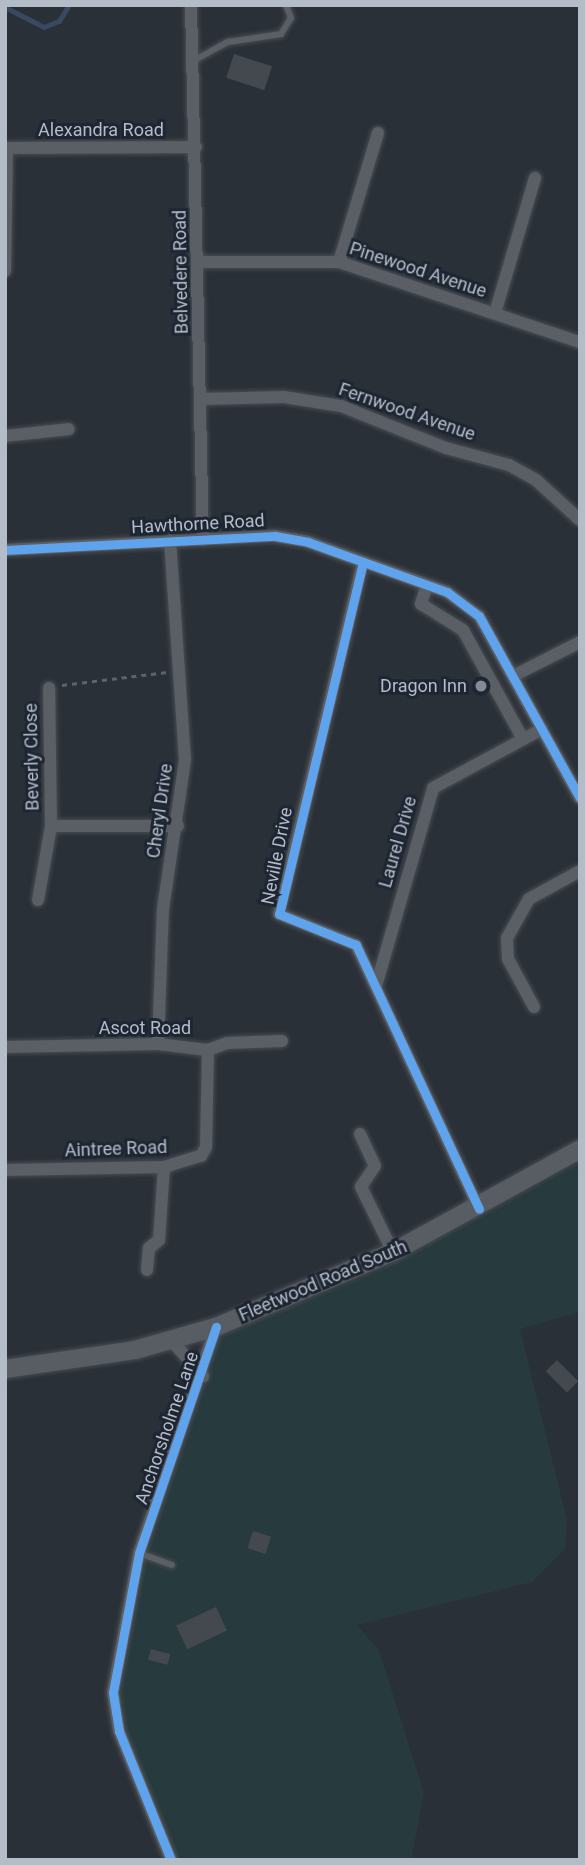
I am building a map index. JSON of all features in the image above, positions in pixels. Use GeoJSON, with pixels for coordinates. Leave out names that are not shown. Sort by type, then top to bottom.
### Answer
{"type":"FeatureCollection","features":[{"type":"Feature","properties":{"kind":"main road","name":"Fleetwood Road South"},"geometry":{"type":"LineString","coordinates":[[5,1369],[172,1341],[216,1326],[393,1252],[479,1209],[580,1149]]}},
{"type":"Feature","properties":{"kind":"street","name":"Belvedere Road"},"geometry":{"type":"LineString","coordinates":[[191,5],[197,147],[203,540]]}},
{"type":"Feature","properties":{"kind":"street"},"geometry":{"type":"LineString","coordinates":[[339,262],[378,132]]}},
{"type":"Feature","properties":{"kind":"street","name":"Alexandra Road"},"geometry":{"type":"LineString","coordinates":[[6,148],[197,147]]}},
{"type":"Feature","properties":{"kind":"street"},"geometry":{"type":"LineString","coordinates":[[5,271],[6,148]]}},
{"type":"Feature","properties":{"kind":"street"},"geometry":{"type":"LineString","coordinates":[[495,313],[534,178]]}},
{"type":"Feature","properties":{"kind":"street","name":"Pinewood Avenue"},"geometry":{"type":"LineString","coordinates":[[198,262],[339,262],[580,342]]}},
{"type":"Feature","properties":{"kind":"street","name":"Fernwood Avenue"},"geometry":{"type":"LineString","coordinates":[[201,398],[304,398],[341,406],[446,448],[509,466],[536,480],[580,520]]}},
{"type":"Feature","properties":{"kind":"street"},"geometry":{"type":"LineString","coordinates":[[5,436],[69,429]]}},
{"type":"Feature","properties":{"kind":"street","name":"Hawthorne Road"},"geometry":{"type":"LineString","coordinates":[[5,550],[275,536],[363,562],[427,585],[470,605],[513,676],[580,798]]}},
{"type":"Feature","properties":{"kind":"street","name":"Cheryl Drive"},"geometry":{"type":"LineString","coordinates":[[158,1044],[163,909],[186,760],[176,671],[170,541]]}},
{"type":"Feature","properties":{"kind":"street","name":"Neville Drive"},"geometry":{"type":"LineString","coordinates":[[363,562],[343,628],[279,914],[350,939],[376,986],[479,1209]]}},
{"type":"Feature","properties":{"kind":"street"},"geometry":{"type":"LineString","coordinates":[[427,585],[421,604],[463,630],[523,739]]}},
{"type":"Feature","properties":{"kind":"street"},"geometry":{"type":"LineString","coordinates":[[513,676],[580,642]]}},
{"type":"Feature","properties":{"kind":"street","name":"Beverly Close"},"geometry":{"type":"LineString","coordinates":[[38,900],[51,826],[48,688]]}},
{"type":"Feature","properties":{"kind":"street","name":"Laurel Drive"},"geometry":{"type":"LineString","coordinates":[[376,986],[433,788],[542,729]]}},
{"type":"Feature","properties":{"kind":"street","name":"Beverly Close"},"geometry":{"type":"LineString","coordinates":[[51,826],[178,825]]}},
{"type":"Feature","properties":{"kind":"street"},"geometry":{"type":"LineString","coordinates":[[534,1007],[508,959],[507,938],[529,899],[580,871]]}},
{"type":"Feature","properties":{"kind":"street","name":"Ascot Road"},"geometry":{"type":"LineString","coordinates":[[5,1047],[158,1044],[208,1050],[228,1043],[282,1041]]}},
{"type":"Feature","properties":{"kind":"street","name":"Aintree Road"},"geometry":{"type":"LineString","coordinates":[[5,1170],[164,1167],[190,1162],[206,1147],[208,1050]]}},
{"type":"Feature","properties":{"kind":"street"},"geometry":{"type":"LineString","coordinates":[[360,1134],[375,1166],[362,1187],[393,1252]]}},
{"type":"Feature","properties":{"kind":"street"},"geometry":{"type":"LineString","coordinates":[[147,1270],[149,1248],[159,1240],[164,1167]]}},
{"type":"Feature","properties":{"kind":"street","name":"Anchorsholme Lane"},"geometry":{"type":"LineString","coordinates":[[171,1860],[118,1731],[113,1692],[139,1553],[203,1376],[216,1326]]}},
{"type":"Feature","properties":{"kind":"street","name":"Anchorsholme Lane"},"geometry":{"type":"LineString","coordinates":[[172,1341],[203,1376]]}},
{"type":"Feature","properties":{"kind":"lane"},"geometry":{"type":"LineString","coordinates":[[195,60],[228,42],[281,34],[291,18],[286,5]]}},
{"type":"Feature","properties":{"kind":"lane"},"geometry":{"type":"LineString","coordinates":[[139,1553],[172,1564]]}},
{"type":"Feature","properties":{"kind":"path"},"geometry":{"type":"LineString","coordinates":[[48,688],[176,671]]}},
{"type":"Feature","properties":{"kind":"shaded area"},"geometry":{"type":"Polygon","coordinates":[[[580,1162],[580,1312],[520,1329],[567,1520],[565,1549],[532,1582],[357,1625],[379,1650],[424,1793],[411,1860],[171,1860],[148,1805],[113,1692],[132,1580],[215,1338],[378,1271],[580,1162]]]}},
{"type":"Feature","properties":{"kind":"building"},"geometry":{"type":"Polygon","coordinates":[[[234,54],[272,66],[264,90],[226,78],[234,54]]]}},
{"type":"Feature","properties":{"kind":"building"},"geometry":{"type":"Polygon","coordinates":[[[557,1360],[578,1381],[567,1393],[546,1371],[557,1360]]]}},
{"type":"Feature","properties":{"kind":"building"},"geometry":{"type":"Polygon","coordinates":[[[253,1531],[271,1537],[266,1554],[247,1548],[253,1531]]]}},
{"type":"Feature","properties":{"kind":"building"},"geometry":{"type":"Polygon","coordinates":[[[216,1607],[227,1631],[187,1649],[176,1626],[216,1607]]]}},
{"type":"Feature","properties":{"kind":"building"},"geometry":{"type":"Polygon","coordinates":[[[151,1649],[170,1654],[167,1665],[148,1660],[151,1649]]]}},
{"type":"Feature","properties":{"kind":"waterway"},"geometry":{"type":"LineString","coordinates":[[5,7],[44,27],[59,21],[69,5]]}},
{"type":"Feature","properties":{"kind":"cycle path"},"geometry":{"type":"LineString","coordinates":[[5,550],[275,536],[308,542],[447,592],[479,616],[580,798]]}},
{"type":"Feature","properties":{"kind":"cycle path"},"geometry":{"type":"LineString","coordinates":[[363,562],[279,914],[356,945],[479,1209]]}},
{"type":"Feature","properties":{"kind":"cycle path"},"geometry":{"type":"LineString","coordinates":[[171,1860],[119,1731],[113,1692],[139,1553],[216,1327]]}},
{"type":"Feature","properties":{"kind":"place","name":"Dragon Inn"},"geometry":{"type":"Point","coordinates":[481,686]}}]}
